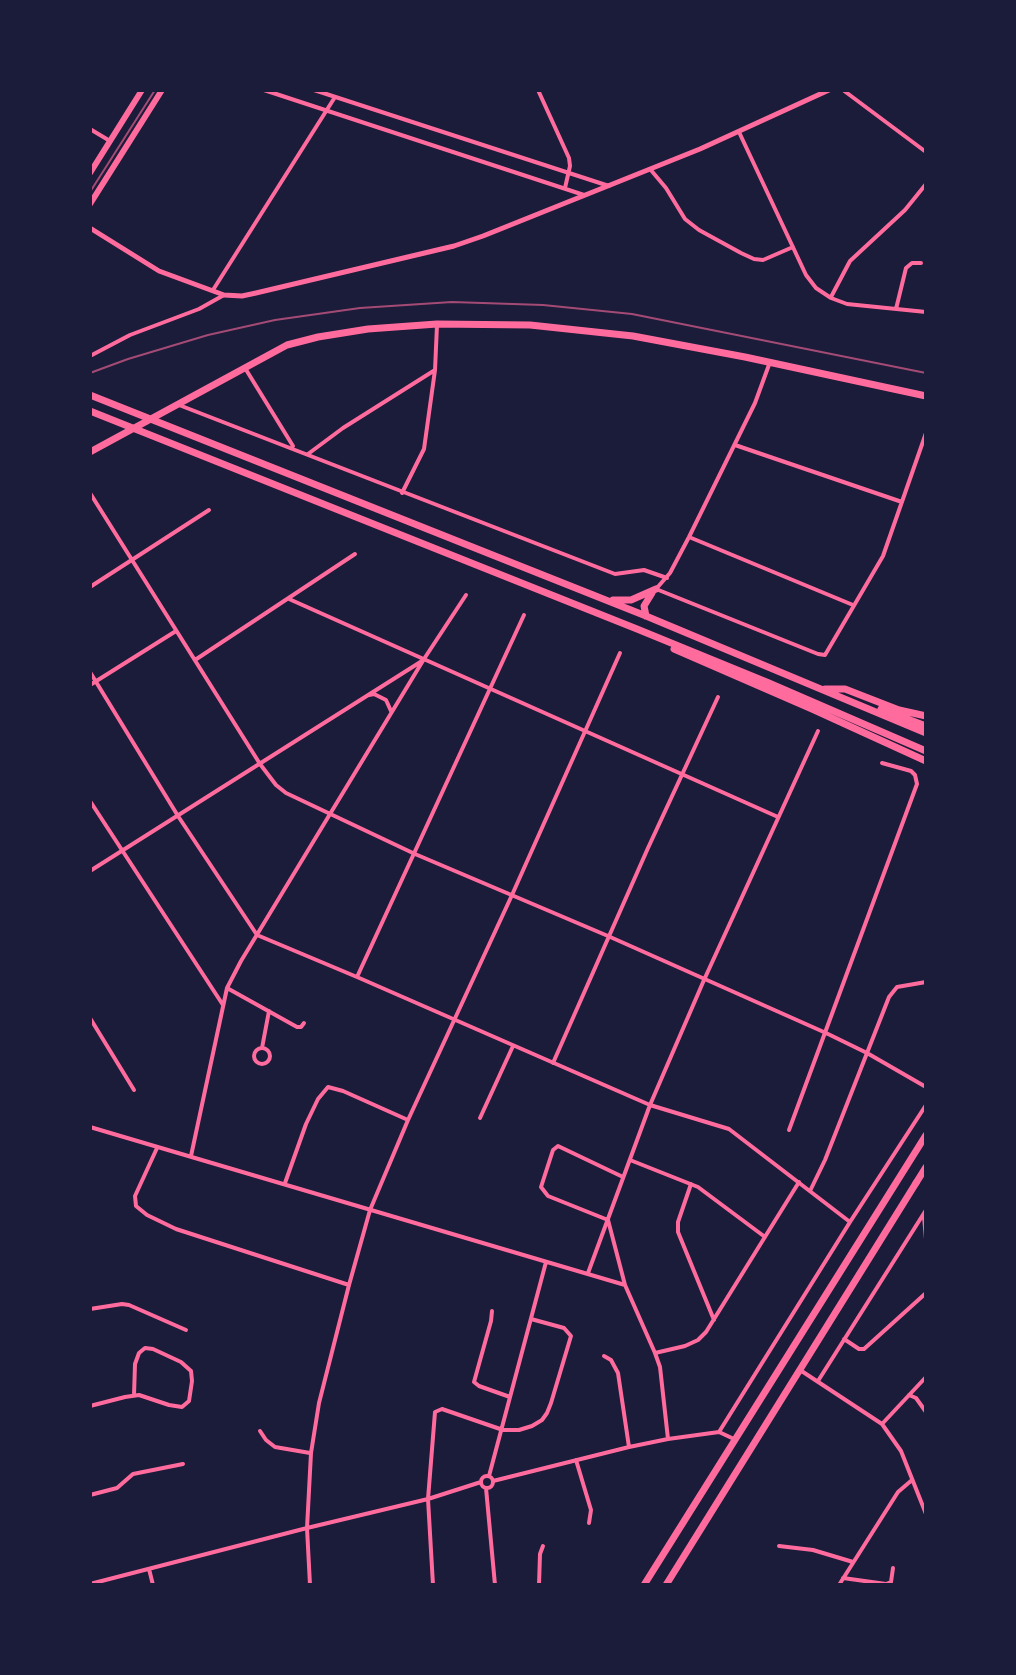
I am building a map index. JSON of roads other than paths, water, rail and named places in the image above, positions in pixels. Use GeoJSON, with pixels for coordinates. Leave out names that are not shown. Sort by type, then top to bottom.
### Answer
{"type":"FeatureCollection","features":[{"type":"Feature","properties":{"kind":"main road"},"geometry":{"type":"LineString","coordinates":[[90,173],[142,90]]}},
{"type":"Feature","properties":{"kind":"main road"},"geometry":{"type":"LineString","coordinates":[[90,204],[162,90]]}},
{"type":"Feature","properties":{"kind":"main road"},"geometry":{"type":"LineString","coordinates":[[90,452],[287,345],[368,329],[437,324],[530,325],[589,330],[673,343],[926,396]]}},
{"type":"Feature","properties":{"kind":"main road"},"geometry":{"type":"LineString","coordinates":[[90,395],[646,616],[926,733]]}},
{"type":"Feature","properties":{"kind":"main road"},"geometry":{"type":"LineString","coordinates":[[90,411],[637,629],[926,751]]}},
{"type":"Feature","properties":{"kind":"main road"},"geometry":{"type":"LineString","coordinates":[[605,600],[631,600],[656,589]]}},
{"type":"Feature","properties":{"kind":"main road"},"geometry":{"type":"LineString","coordinates":[[646,616],[644,606],[656,589]]}},
{"type":"Feature","properties":{"kind":"main road"},"geometry":{"type":"LineString","coordinates":[[637,629],[698,661],[926,761]]}},
{"type":"Feature","properties":{"kind":"main road"},"geometry":{"type":"LineString","coordinates":[[822,689],[845,689],[899,710],[926,716]]}},
{"type":"Feature","properties":{"kind":"main road"},"geometry":{"type":"LineString","coordinates":[[822,689],[926,726]]}},
{"type":"Feature","properties":{"kind":"main road"},"geometry":{"type":"LineString","coordinates":[[644,1585],[926,1135]]}},
{"type":"Feature","properties":{"kind":"main road"},"geometry":{"type":"LineString","coordinates":[[666,1585],[926,1170]]}},
{"type":"Feature","properties":{"kind":"street"},"geometry":{"type":"LineString","coordinates":[[264,90],[586,196]]}},
{"type":"Feature","properties":{"kind":"street"},"geometry":{"type":"LineString","coordinates":[[314,90],[609,186]]}},
{"type":"Feature","properties":{"kind":"street"},"geometry":{"type":"LineString","coordinates":[[538,90],[569,158],[564,189]]}},
{"type":"Feature","properties":{"kind":"street"},"geometry":{"type":"LineString","coordinates":[[90,228],[159,271],[224,295],[242,296],[454,246],[586,196],[739,132],[829,90]]}},
{"type":"Feature","properties":{"kind":"street"},"geometry":{"type":"LineString","coordinates":[[843,90],[926,152]]}},
{"type":"Feature","properties":{"kind":"street"},"geometry":{"type":"LineString","coordinates":[[213,290],[335,97]]}},
{"type":"Feature","properties":{"kind":"street"},"geometry":{"type":"LineString","coordinates":[[90,129],[110,141]]}},
{"type":"Feature","properties":{"kind":"street"},"geometry":{"type":"LineString","coordinates":[[739,132],[808,278],[816,288],[847,304],[926,312]]}},
{"type":"Feature","properties":{"kind":"street"},"geometry":{"type":"LineString","coordinates":[[650,169],[685,219],[741,253],[763,260],[793,247]]}},
{"type":"Feature","properties":{"kind":"street"},"geometry":{"type":"LineString","coordinates":[[831,298],[850,261],[895,220],[926,184]]}},
{"type":"Feature","properties":{"kind":"street"},"geometry":{"type":"LineString","coordinates":[[896,309],[906,268],[912,263],[921,263]]}},
{"type":"Feature","properties":{"kind":"street"},"geometry":{"type":"LineString","coordinates":[[90,356],[130,335],[204,307],[224,295]]}},
{"type":"Feature","properties":{"kind":"street"},"geometry":{"type":"LineString","coordinates":[[402,493],[424,449],[435,370],[437,324]]}},
{"type":"Feature","properties":{"kind":"street"},"geometry":{"type":"LineString","coordinates":[[770,362],[755,403],[689,537],[667,578],[656,589],[821,655],[827,652],[883,556],[926,433]]}},
{"type":"Feature","properties":{"kind":"street"},"geometry":{"type":"LineString","coordinates":[[245,368],[294,448]]}},
{"type":"Feature","properties":{"kind":"street"},"geometry":{"type":"LineString","coordinates":[[308,454],[435,370]]}},
{"type":"Feature","properties":{"kind":"street"},"geometry":{"type":"LineString","coordinates":[[179,405],[615,574],[644,570],[667,578]]}},
{"type":"Feature","properties":{"kind":"street"},"geometry":{"type":"LineString","coordinates":[[735,445],[902,502]]}},
{"type":"Feature","properties":{"kind":"street"},"geometry":{"type":"LineString","coordinates":[[90,493],[260,764],[286,793],[415,854],[826,1033],[926,1087]]}},
{"type":"Feature","properties":{"kind":"street"},"geometry":{"type":"LineString","coordinates":[[90,587],[209,510]]}},
{"type":"Feature","properties":{"kind":"street"},"geometry":{"type":"LineString","coordinates":[[689,537],[853,605]]}},
{"type":"Feature","properties":{"kind":"street"},"geometry":{"type":"LineString","coordinates":[[195,660],[355,554]]}},
{"type":"Feature","properties":{"kind":"street"},"geometry":{"type":"LineString","coordinates":[[191,1156],[227,988],[424,659],[466,595]]}},
{"type":"Feature","properties":{"kind":"street"},"geometry":{"type":"LineString","coordinates":[[289,599],[778,817]]}},
{"type":"Feature","properties":{"kind":"street"},"geometry":{"type":"LineString","coordinates":[[357,977],[524,615]]}},
{"type":"Feature","properties":{"kind":"street"},"geometry":{"type":"LineString","coordinates":[[90,685],[176,631]]}},
{"type":"Feature","properties":{"kind":"street"},"geometry":{"type":"LineString","coordinates":[[310,1585],[307,1528],[311,1453],[319,1403],[370,1210],[620,653]]}},
{"type":"Feature","properties":{"kind":"street"},"geometry":{"type":"LineString","coordinates":[[90,871],[424,659]]}},
{"type":"Feature","properties":{"kind":"street"},"geometry":{"type":"LineString","coordinates":[[90,672],[178,816],[257,935],[650,1105],[729,1129],[850,1222]]}},
{"type":"Feature","properties":{"kind":"street"},"geometry":{"type":"LineString","coordinates":[[367,696],[374,694],[386,700],[391,714]]}},
{"type":"Feature","properties":{"kind":"street"},"geometry":{"type":"LineString","coordinates":[[553,1063],[718,697]]}},
{"type":"Feature","properties":{"kind":"street"},"geometry":{"type":"LineString","coordinates":[[588,1273],[650,1105],[818,731]]}},
{"type":"Feature","properties":{"kind":"street"},"geometry":{"type":"LineString","coordinates":[[789,1130],[917,784],[917,778],[911,771],[882,763]]}},
{"type":"Feature","properties":{"kind":"street"},"geometry":{"type":"LineString","coordinates":[[90,801],[223,1005]]}},
{"type":"Feature","properties":{"kind":"street"},"geometry":{"type":"LineString","coordinates":[[810,1191],[889,997],[893,991],[906,985],[926,982]]}},
{"type":"Feature","properties":{"kind":"street"},"geometry":{"type":"LineString","coordinates":[[227,988],[297,1027],[304,1023]]}},
{"type":"Feature","properties":{"kind":"street"},"geometry":{"type":"LineString","coordinates":[[262,1048],[269,1051],[271,1057],[264,1065],[256,1062],[254,1057],[255,1052],[262,1048],[269,1011]]}},
{"type":"Feature","properties":{"kind":"street"},"geometry":{"type":"LineString","coordinates":[[90,1018],[134,1090]]}},
{"type":"Feature","properties":{"kind":"street"},"geometry":{"type":"LineString","coordinates":[[480,1118],[513,1046]]}},
{"type":"Feature","properties":{"kind":"street"},"geometry":{"type":"LineString","coordinates":[[285,1183],[306,1124],[318,1099],[328,1087],[408,1120]]}},
{"type":"Feature","properties":{"kind":"street"},"geometry":{"type":"LineString","coordinates":[[719,1432],[926,1105]]}},
{"type":"Feature","properties":{"kind":"street"},"geometry":{"type":"LineString","coordinates":[[90,1127],[625,1285]]}},
{"type":"Feature","properties":{"kind":"street"},"geometry":{"type":"LineString","coordinates":[[608,1220],[545,1194],[542,1189],[544,1176],[553,1150],[558,1146],[566,1148],[623,1177]]}},
{"type":"Feature","properties":{"kind":"street"},"geometry":{"type":"LineString","coordinates":[[157,1148],[135,1196],[136,1206],[147,1215],[176,1229],[349,1285]]}},
{"type":"Feature","properties":{"kind":"street"},"geometry":{"type":"LineString","coordinates":[[630,1160],[703,1190],[765,1237]]}},
{"type":"Feature","properties":{"kind":"street"},"geometry":{"type":"LineString","coordinates":[[655,1353],[685,1346],[706,1332],[799,1182]]}},
{"type":"Feature","properties":{"kind":"street"},"geometry":{"type":"LineString","coordinates":[[691,1184],[678,1222],[678,1232],[714,1320]]}},
{"type":"Feature","properties":{"kind":"street"},"geometry":{"type":"LineString","coordinates":[[818,1381],[925,1212]]}},
{"type":"Feature","properties":{"kind":"street"},"geometry":{"type":"LineString","coordinates":[[925,1212],[926,1239]]}},
{"type":"Feature","properties":{"kind":"street"},"geometry":{"type":"LineString","coordinates":[[608,1220],[625,1285],[655,1353],[662,1382],[668,1439]]}},
{"type":"Feature","properties":{"kind":"street"},"geometry":{"type":"LineString","coordinates":[[486,1488],[492,1486],[510,1397],[546,1262]]}},
{"type":"Feature","properties":{"kind":"street"},"geometry":{"type":"LineString","coordinates":[[844,1339],[864,1349],[926,1293]]}},
{"type":"Feature","properties":{"kind":"street"},"geometry":{"type":"LineString","coordinates":[[90,1309],[122,1304],[186,1330]]}},
{"type":"Feature","properties":{"kind":"street"},"geometry":{"type":"LineString","coordinates":[[492,1311],[474,1382],[510,1397]]}},
{"type":"Feature","properties":{"kind":"street"},"geometry":{"type":"LineString","coordinates":[[433,1585],[428,1499],[433,1415],[436,1410],[442,1409],[503,1430],[519,1430],[542,1420],[547,1413],[571,1336],[568,1330],[531,1319]]}},
{"type":"Feature","properties":{"kind":"street"},"geometry":{"type":"LineString","coordinates":[[90,1406],[134,1395],[182,1407],[189,1401],[191,1371],[181,1362],[153,1349],[143,1348],[135,1364],[134,1395]]}},
{"type":"Feature","properties":{"kind":"street"},"geometry":{"type":"LineString","coordinates":[[604,1356],[611,1360],[618,1373],[629,1447]]}},
{"type":"Feature","properties":{"kind":"street"},"geometry":{"type":"LineString","coordinates":[[800,1370],[882,1424],[901,1451],[926,1514]]}},
{"type":"Feature","properties":{"kind":"street"},"geometry":{"type":"LineString","coordinates":[[882,1424],[926,1377]]}},
{"type":"Feature","properties":{"kind":"street"},"geometry":{"type":"LineString","coordinates":[[909,1395],[916,1398],[926,1412]]}},
{"type":"Feature","properties":{"kind":"street"},"geometry":{"type":"LineString","coordinates":[[260,1431],[275,1447],[311,1453]]}},
{"type":"Feature","properties":{"kind":"street"},"geometry":{"type":"LineString","coordinates":[[90,1584],[428,1499],[481,1482],[483,1477],[491,1479],[668,1439],[719,1432],[734,1439]]}},
{"type":"Feature","properties":{"kind":"street"},"geometry":{"type":"LineString","coordinates":[[576,1460],[591,1510],[589,1523]]}},
{"type":"Feature","properties":{"kind":"street"},"geometry":{"type":"LineString","coordinates":[[90,1495],[117,1488],[133,1474],[183,1464]]}},
{"type":"Feature","properties":{"kind":"street"},"geometry":{"type":"LineString","coordinates":[[839,1585],[898,1492],[912,1480]]}},
{"type":"Feature","properties":{"kind":"street"},"geometry":{"type":"LineString","coordinates":[[481,1482],[486,1488],[495,1585]]}},
{"type":"Feature","properties":{"kind":"street"},"geometry":{"type":"LineString","coordinates":[[539,1585],[543,1546]]}},
{"type":"Feature","properties":{"kind":"street"},"geometry":{"type":"LineString","coordinates":[[779,1546],[813,1550],[853,1562]]}},
{"type":"Feature","properties":{"kind":"street"},"geometry":{"type":"LineString","coordinates":[[843,1578],[886,1584],[891,1582],[893,1568]]}},
{"type":"Feature","properties":{"kind":"street"},"geometry":{"type":"LineString","coordinates":[[149,1569],[153,1585]]}},
{"type":"Feature","properties":{"kind":"tram line"},"geometry":{"type":"LineString","coordinates":[[90,192],[155,90]]}},
{"type":"Feature","properties":{"kind":"railway"},"geometry":{"type":"LineString","coordinates":[[90,373],[208,335],[275,320],[360,308],[452,302],[543,305],[632,314],[926,373]]}}]}
